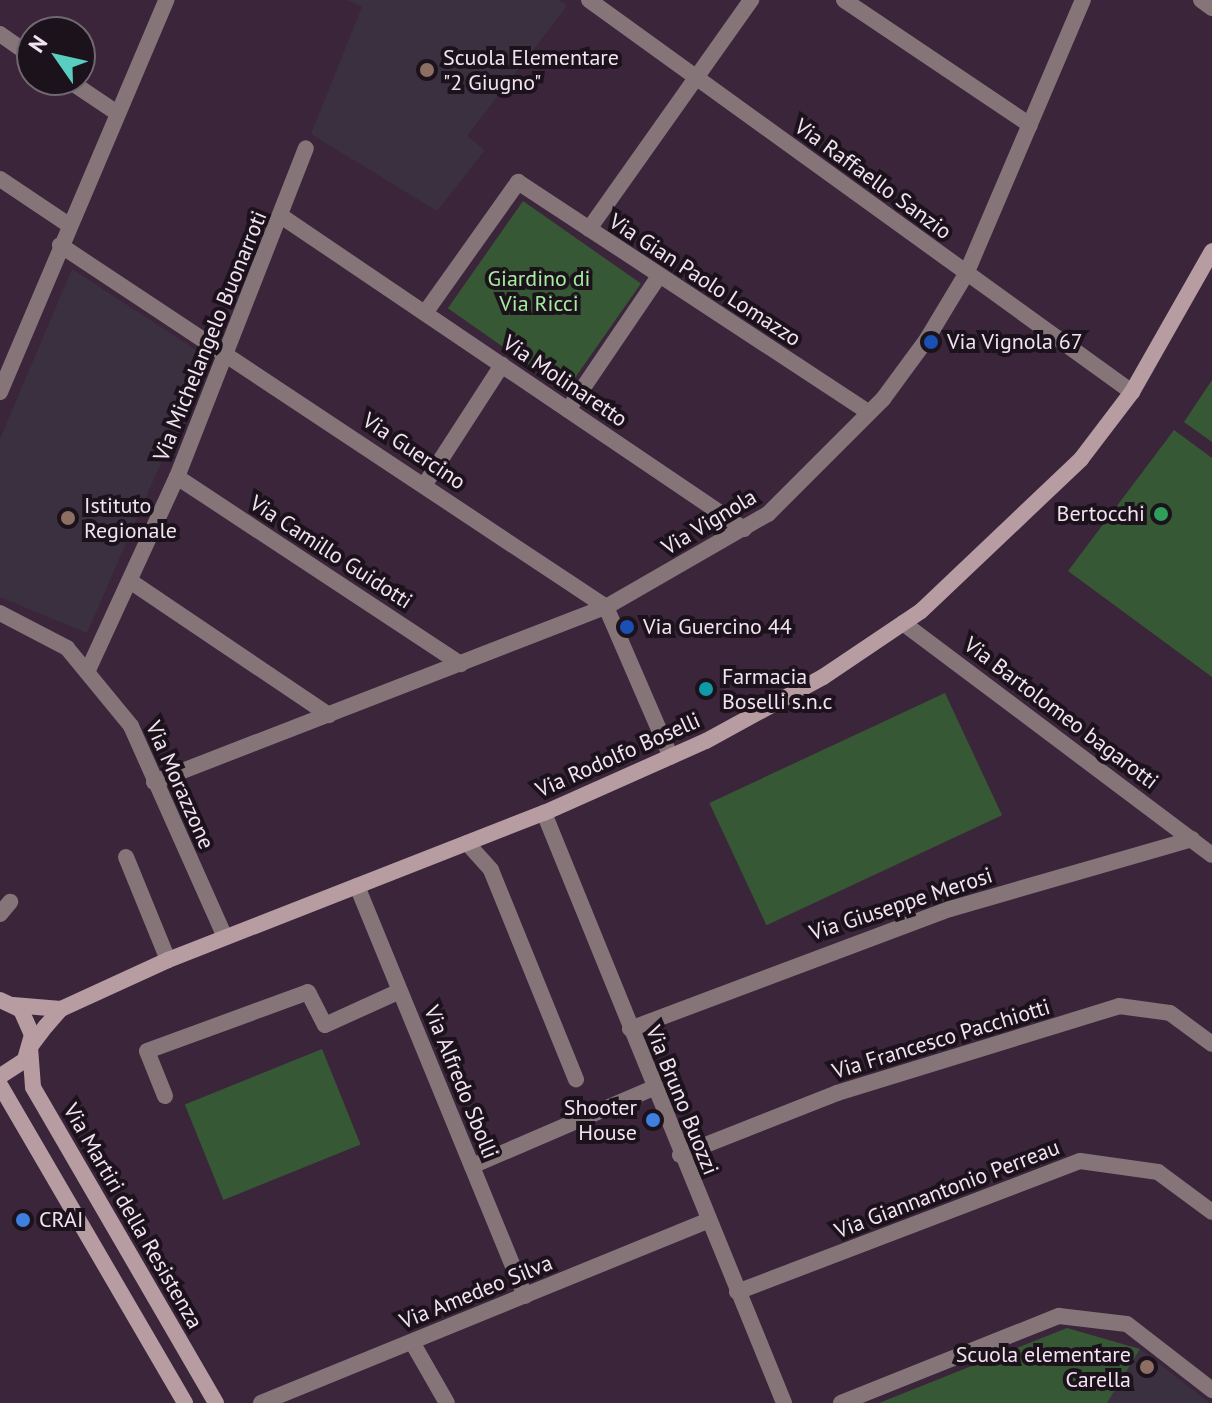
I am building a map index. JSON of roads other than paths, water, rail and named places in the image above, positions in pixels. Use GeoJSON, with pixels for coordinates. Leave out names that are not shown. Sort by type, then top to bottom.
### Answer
{"type":"FeatureCollection","features":[{"type":"Feature","properties":{"kind":"street"},"geometry":{"type":"LineString","coordinates":[[0,392],[166,0]]}},
{"type":"Feature","properties":{"kind":"street","name":"Via Raffaello Sanzio"},"geometry":{"type":"LineString","coordinates":[[589,0],[1132,392]]}},
{"type":"Feature","properties":{"kind":"street"},"geometry":{"type":"LineString","coordinates":[[589,229],[751,0]]}},
{"type":"Feature","properties":{"kind":"street"},"geometry":{"type":"LineString","coordinates":[[844,0],[1030,125]]}},
{"type":"Feature","properties":{"kind":"street","name":"Via Vignola"},"geometry":{"type":"LineString","coordinates":[[154,782],[606,607],[768,514],[869,413],[966,274],[1083,0]]}},
{"type":"Feature","properties":{"kind":"street"},"geometry":{"type":"LineString","coordinates":[[1201,0],[1212,8]]}},
{"type":"Feature","properties":{"kind":"street"},"geometry":{"type":"LineString","coordinates":[[92,96],[117,113]]}},
{"type":"Feature","properties":{"kind":"street","name":"Via Michelangelo Buonarroti"},"geometry":{"type":"LineString","coordinates":[[89,668],[177,477],[306,148]]}},
{"type":"Feature","properties":{"kind":"street"},"geometry":{"type":"LineString","coordinates":[[0,179],[69,225]]}},
{"type":"Feature","properties":{"kind":"street","name":"Via Gian Paolo Lomazzo"},"geometry":{"type":"LineString","coordinates":[[425,313],[518,182],[869,413]]}},
{"type":"Feature","properties":{"kind":"street","name":"Via Molinaretto"},"geometry":{"type":"LineString","coordinates":[[281,216],[744,529]]}},
{"type":"Feature","properties":{"kind":"street","name":"Via Guercino"},"geometry":{"type":"LineString","coordinates":[[60,245],[425,484],[606,607]]}},
{"type":"Feature","properties":{"kind":"street","name":"Via Rodolfo Boselli"},"geometry":{"type":"LineString","coordinates":[[0,1076],[19,1067],[30,1047],[61,1009],[224,935],[544,813],[671,757],[782,703],[903,623],[1018,526],[1132,392],[1212,251]]}},
{"type":"Feature","properties":{"kind":"street"},"geometry":{"type":"LineString","coordinates":[[568,410],[659,276]]}},
{"type":"Feature","properties":{"kind":"street"},"geometry":{"type":"LineString","coordinates":[[425,484],[502,365]]}},
{"type":"Feature","properties":{"kind":"street","name":"Via Camillo Guidotti"},"geometry":{"type":"LineString","coordinates":[[177,477],[461,664]]}},
{"type":"Feature","properties":{"kind":"street"},"geometry":{"type":"LineString","coordinates":[[130,581],[329,715]]}},
{"type":"Feature","properties":{"kind":"street"},"geometry":{"type":"LineString","coordinates":[[606,607],[671,757]]}},
{"type":"Feature","properties":{"kind":"street","name":"Via Morazzone"},"geometry":{"type":"LineString","coordinates":[[0,613],[67,648],[89,668],[131,726],[224,935]]}},
{"type":"Feature","properties":{"kind":"street","name":"Via Bartolomeo bagarotti"},"geometry":{"type":"LineString","coordinates":[[903,623],[1192,839]]}},
{"type":"Feature","properties":{"kind":"street","name":"Via Bruno Buozzi"},"geometry":{"type":"LineString","coordinates":[[544,813],[680,1155],[784,1403]]}},
{"type":"Feature","properties":{"kind":"street"},"geometry":{"type":"LineString","coordinates":[[1192,839],[1212,855]]}},
{"type":"Feature","properties":{"kind":"street","name":"Via Giuseppe Merosi"},"geometry":{"type":"LineString","coordinates":[[630,1029],[893,928],[1192,839]]}},
{"type":"Feature","properties":{"kind":"street"},"geometry":{"type":"LineString","coordinates":[[467,843],[491,870],[576,1079]]}},
{"type":"Feature","properties":{"kind":"street"},"geometry":{"type":"LineString","coordinates":[[126,857],[168,960]]}},
{"type":"Feature","properties":{"kind":"street","name":"Via Alfredo Sbolli"},"geometry":{"type":"LineString","coordinates":[[357,886],[525,1296]]}},
{"type":"Feature","properties":{"kind":"street"},"geometry":{"type":"LineString","coordinates":[[165,1096],[147,1051],[308,992],[325,1025],[400,991]]}},
{"type":"Feature","properties":{"kind":"street","name":"Via Rodolfo Boselli"},"geometry":{"type":"LineString","coordinates":[[5,1001],[61,1009]]}},
{"type":"Feature","properties":{"kind":"street","name":"Via Martiri della Resistenza"},"geometry":{"type":"LineString","coordinates":[[5,1001],[30,1026],[33,1087],[216,1403]]}},
{"type":"Feature","properties":{"kind":"street","name":"Via Francesco Pacchiotti"},"geometry":{"type":"LineString","coordinates":[[680,1155],[837,1093],[1119,1006],[1170,1013],[1212,1044]]}},
{"type":"Feature","properties":{"kind":"street","name":"Via Martiri della Resistenza"},"geometry":{"type":"LineString","coordinates":[[0,1085],[185,1403]]}},
{"type":"Feature","properties":{"kind":"street"},"geometry":{"type":"LineString","coordinates":[[472,1166],[653,1088]]}},
{"type":"Feature","properties":{"kind":"street","name":"Via Giannantonio Perreau"},"geometry":{"type":"LineString","coordinates":[[737,1292],[1080,1161],[1158,1172],[1212,1212]]}},
{"type":"Feature","properties":{"kind":"street","name":"Via Amedeo Silva"},"geometry":{"type":"LineString","coordinates":[[261,1403],[708,1221]]}},
{"type":"Feature","properties":{"kind":"street"},"geometry":{"type":"LineString","coordinates":[[117,1283],[139,1271]]}},
{"type":"Feature","properties":{"kind":"street"},"geometry":{"type":"LineString","coordinates":[[841,1403],[1059,1316],[1127,1324],[1212,1390]]}},
{"type":"Feature","properties":{"kind":"street"},"geometry":{"type":"LineString","coordinates":[[412,1342],[447,1403]]}},
{"type":"Feature","properties":{"kind":"place","name":"Scuola Elementare \"2 Giugno\""},"geometry":{"type":"Point","coordinates":[427,70]}},
{"type":"Feature","properties":{"kind":"place","name":"Via Vignola 67"},"geometry":{"type":"Point","coordinates":[931,342]}},
{"type":"Feature","properties":{"kind":"place","name":"Bertocchi"},"geometry":{"type":"Point","coordinates":[1161,514]}},
{"type":"Feature","properties":{"kind":"place","name":"Istituto Regionale"},"geometry":{"type":"Point","coordinates":[68,518]}},
{"type":"Feature","properties":{"kind":"place","name":"Via Guercino 44"},"geometry":{"type":"Point","coordinates":[627,627]}},
{"type":"Feature","properties":{"kind":"place","name":"Farmacia Boselli s.n.c"},"geometry":{"type":"Point","coordinates":[706,689]}},
{"type":"Feature","properties":{"kind":"place","name":"Shooter House"},"geometry":{"type":"Point","coordinates":[653,1120]}},
{"type":"Feature","properties":{"kind":"place","name":"CRAI"},"geometry":{"type":"Point","coordinates":[23,1220]}},
{"type":"Feature","properties":{"kind":"place","name":"Scuola elementare Carella"},"geometry":{"type":"Point","coordinates":[1147,1367]}},
{"type":"Feature","properties":{"kind":"park label","name":"Giardino di Via Ricci"},"geometry":{"type":"Point","coordinates":[539,290]}}]}
